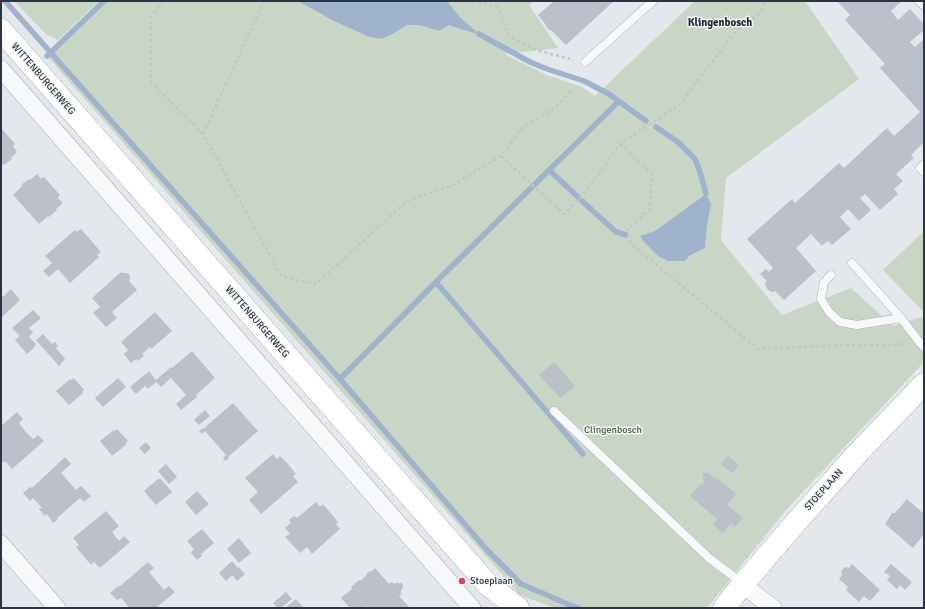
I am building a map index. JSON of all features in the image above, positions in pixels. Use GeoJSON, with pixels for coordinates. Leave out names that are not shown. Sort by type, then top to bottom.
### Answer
{"type":"FeatureCollection","features":[{"type":"Feature","properties":{"kind":"street","name":"WITTENBURGERWEG"},"geometry":{"type":"LineString","coordinates":[[1,30],[488,585],[518,608]]}},
{"type":"Feature","properties":{"kind":"street"},"geometry":{"type":"LineString","coordinates":[[1,69],[472,608]]}},
{"type":"Feature","properties":{"kind":"street","name":"STOEPLAAN"},"geometry":{"type":"LineString","coordinates":[[724,606],[857,454],[924,384]]}},
{"type":"Feature","properties":{"kind":"street"},"geometry":{"type":"LineString","coordinates":[[1,544],[57,608]]}},
{"type":"Feature","properties":{"kind":"street"},"geometry":{"type":"LineString","coordinates":[[743,584],[773,608]]}},
{"type":"Feature","properties":{"kind":"lane"},"geometry":{"type":"LineString","coordinates":[[585,62],[653,1]]}},
{"type":"Feature","properties":{"kind":"lane"},"geometry":{"type":"LineString","coordinates":[[919,1],[924,6]]}},
{"type":"Feature","properties":{"kind":"lane"},"geometry":{"type":"LineString","coordinates":[[924,164],[920,168],[924,172]]}},
{"type":"Feature","properties":{"kind":"lane"},"geometry":{"type":"LineString","coordinates":[[852,263],[901,318],[922,345]]}},
{"type":"Feature","properties":{"kind":"lane"},"geometry":{"type":"LineString","coordinates":[[831,275],[824,282],[821,299],[829,312],[840,322],[857,325],[901,318]]}},
{"type":"Feature","properties":{"kind":"lane"},"geometry":{"type":"LineString","coordinates":[[554,411],[709,558],[743,584]]}},
{"type":"Feature","properties":{"kind":"path"},"geometry":{"type":"LineString","coordinates":[[163,1],[151,17],[151,82],[203,134],[282,277],[316,284],[407,201],[453,186],[501,156],[524,126],[553,109],[573,89]]}},
{"type":"Feature","properties":{"kind":"path"},"geometry":{"type":"LineString","coordinates":[[203,134],[264,1]]}},
{"type":"Feature","properties":{"kind":"path"},"geometry":{"type":"LineString","coordinates":[[472,1],[498,8],[509,36],[536,50],[585,62]]}},
{"type":"Feature","properties":{"kind":"path"},"geometry":{"type":"LineString","coordinates":[[501,156],[564,214],[587,190],[620,144],[679,105],[736,31],[760,13],[765,1]]}},
{"type":"Feature","properties":{"kind":"path"},"geometry":{"type":"LineString","coordinates":[[620,144],[652,174],[650,209],[627,230],[630,243],[758,349],[844,345],[922,345]]}},
{"type":"Feature","properties":{"kind":"green space"},"geometry":{"type":"Polygon","coordinates":[[[14,1],[99,1],[58,40],[47,35],[14,1]]]}},
{"type":"Feature","properties":{"kind":"green space","name":"Clingenbosch"},"geometry":{"type":"Polygon","coordinates":[[[104,1],[298,1],[332,20],[369,37],[382,39],[407,25],[419,25],[439,31],[449,25],[478,33],[461,18],[447,1],[533,1],[529,5],[558,48],[504,54],[547,75],[582,87],[595,96],[695,1],[805,1],[859,79],[726,178],[721,240],[782,315],[851,288],[893,326],[924,316],[924,362],[787,509],[707,608],[555,608],[520,595],[47,56],[104,1]],[[711,204],[665,224],[655,231],[640,236],[659,257],[668,261],[685,261],[689,256],[705,248],[711,204]]]}},
{"type":"Feature","properties":{"kind":"green space"},"geometry":{"type":"Polygon","coordinates":[[[924,231],[924,312],[883,270],[924,231]]]}},
{"type":"Feature","properties":{"kind":"water"},"geometry":{"type":"Polygon","coordinates":[[[298,1],[447,1],[461,18],[479,34],[449,25],[439,31],[419,25],[407,25],[382,39],[369,37],[332,20],[298,1]]]}},
{"type":"Feature","properties":{"kind":"water"},"geometry":{"type":"Polygon","coordinates":[[[706,194],[711,204],[705,248],[689,256],[685,261],[668,261],[659,257],[643,241],[640,236],[655,231],[706,194]]]}},
{"type":"Feature","properties":{"kind":"building"},"geometry":{"type":"Polygon","coordinates":[[[554,1],[614,1],[566,45],[551,30],[550,31],[538,15],[554,1]]]}},
{"type":"Feature","properties":{"kind":"building"},"geometry":{"type":"Polygon","coordinates":[[[837,1],[902,1],[891,11],[898,20],[910,9],[924,24],[924,30],[910,42],[915,47],[924,39],[924,142],[911,155],[914,158],[896,174],[903,181],[894,189],[898,194],[880,210],[865,194],[860,198],[871,210],[859,221],[848,209],[840,217],[851,229],[832,245],[828,241],[822,246],[811,234],[796,248],[816,271],[784,300],[775,291],[771,292],[767,289],[765,283],[767,281],[760,274],[766,269],[769,272],[773,268],[747,239],[792,199],[795,203],[839,163],[844,168],[887,128],[894,136],[920,112],[880,68],[885,64],[845,20],[850,15],[837,1]]]}},
{"type":"Feature","properties":{"kind":"building"},"geometry":{"type":"Polygon","coordinates":[[[1,128],[15,144],[13,146],[17,152],[11,158],[12,159],[1,166],[1,128]]]}},
{"type":"Feature","properties":{"kind":"building"},"geometry":{"type":"Polygon","coordinates":[[[37,174],[41,179],[44,177],[60,195],[58,198],[63,203],[49,217],[48,216],[39,224],[13,195],[22,186],[21,185],[37,174]]]}},
{"type":"Feature","properties":{"kind":"building"},"geometry":{"type":"Polygon","coordinates":[[[81,229],[101,252],[97,255],[99,257],[70,283],[58,269],[49,277],[43,271],[52,263],[45,256],[75,230],[77,232],[81,229]]]}},
{"type":"Feature","properties":{"kind":"building"},"geometry":{"type":"Polygon","coordinates":[[[121,272],[128,273],[130,276],[129,281],[137,290],[112,312],[117,318],[106,327],[93,313],[100,307],[92,298],[121,272]]]}},
{"type":"Feature","properties":{"kind":"building"},"geometry":{"type":"Polygon","coordinates":[[[11,289],[20,300],[1,318],[1,295],[3,297],[11,289]]]}},
{"type":"Feature","properties":{"kind":"building"},"geometry":{"type":"Polygon","coordinates":[[[33,310],[41,318],[29,328],[33,332],[29,337],[36,344],[35,347],[27,354],[15,340],[20,336],[12,328],[33,310]]]}},
{"type":"Feature","properties":{"kind":"building"},"geometry":{"type":"Polygon","coordinates":[[[155,312],[172,331],[151,349],[150,347],[142,354],[144,356],[138,361],[136,359],[131,363],[124,354],[128,350],[121,342],[155,312]]]}},
{"type":"Feature","properties":{"kind":"building"},"geometry":{"type":"Polygon","coordinates":[[[43,334],[52,344],[55,342],[58,346],[56,348],[65,359],[59,366],[36,340],[43,334]]]}},
{"type":"Feature","properties":{"kind":"building"},"geometry":{"type":"Polygon","coordinates":[[[192,351],[215,378],[196,395],[197,397],[181,410],[176,404],[186,395],[171,378],[161,387],[156,382],[148,389],[145,386],[136,394],[130,387],[149,371],[156,380],[192,351]]]}},
{"type":"Feature","properties":{"kind":"building"},"geometry":{"type":"Polygon","coordinates":[[[554,362],[575,386],[560,398],[539,375],[554,362]]]}},
{"type":"Feature","properties":{"kind":"building"},"geometry":{"type":"Polygon","coordinates":[[[74,378],[84,390],[82,392],[83,393],[69,405],[56,391],[70,379],[71,380],[74,378]]]}},
{"type":"Feature","properties":{"kind":"building"},"geometry":{"type":"Polygon","coordinates":[[[118,378],[126,387],[103,407],[95,398],[118,378]]]}},
{"type":"Feature","properties":{"kind":"building"},"geometry":{"type":"Polygon","coordinates":[[[233,403],[258,431],[228,457],[229,458],[226,461],[223,458],[226,455],[205,431],[202,434],[199,431],[233,403]]]}},
{"type":"Feature","properties":{"kind":"building"},"geometry":{"type":"Polygon","coordinates":[[[205,410],[210,416],[199,425],[194,420],[205,410]]]}},
{"type":"Feature","properties":{"kind":"building"},"geometry":{"type":"Polygon","coordinates":[[[17,412],[23,419],[19,423],[25,431],[33,439],[38,435],[44,441],[12,469],[6,462],[1,461],[1,426],[17,412]]]}},
{"type":"Feature","properties":{"kind":"building"},"geometry":{"type":"Polygon","coordinates":[[[117,429],[128,441],[125,443],[127,444],[112,456],[100,441],[117,429]]]}},
{"type":"Feature","properties":{"kind":"building"},"geometry":{"type":"Polygon","coordinates":[[[146,442],[151,448],[145,454],[139,448],[146,442]]]}},
{"type":"Feature","properties":{"kind":"building"},"geometry":{"type":"Polygon","coordinates":[[[273,454],[277,459],[280,456],[289,465],[296,474],[293,476],[298,482],[261,514],[249,500],[258,492],[245,478],[273,454]]]}},
{"type":"Feature","properties":{"kind":"building"},"geometry":{"type":"Polygon","coordinates":[[[728,456],[739,465],[732,473],[721,464],[728,456]]]}},
{"type":"Feature","properties":{"kind":"building"},"geometry":{"type":"Polygon","coordinates":[[[65,457],[71,464],[61,473],[76,490],[81,486],[91,496],[84,502],[80,498],[53,523],[47,514],[45,516],[39,509],[42,508],[33,498],[30,501],[23,493],[30,487],[32,488],[65,457]]]}},
{"type":"Feature","properties":{"kind":"building"},"geometry":{"type":"Polygon","coordinates":[[[166,464],[177,477],[169,484],[158,471],[166,464]]]}},
{"type":"Feature","properties":{"kind":"building"},"geometry":{"type":"Polygon","coordinates":[[[703,473],[710,473],[710,475],[716,479],[717,478],[736,494],[727,505],[743,518],[735,527],[731,523],[723,533],[713,524],[717,519],[690,496],[702,483],[704,485],[703,473]]]}},
{"type":"Feature","properties":{"kind":"building"},"geometry":{"type":"Polygon","coordinates":[[[160,478],[172,492],[156,505],[144,491],[160,478]]]}},
{"type":"Feature","properties":{"kind":"building"},"geometry":{"type":"Polygon","coordinates":[[[197,491],[209,504],[196,515],[185,502],[197,491]]]}},
{"type":"Feature","properties":{"kind":"building"},"geometry":{"type":"Polygon","coordinates":[[[907,499],[924,514],[924,534],[913,548],[885,524],[892,513],[895,513],[907,499]]]}},
{"type":"Feature","properties":{"kind":"building"},"geometry":{"type":"Polygon","coordinates":[[[316,502],[320,507],[323,504],[338,522],[336,524],[340,529],[312,554],[307,547],[300,553],[285,537],[290,534],[285,528],[291,523],[289,520],[294,516],[297,518],[316,502]]]}},
{"type":"Feature","properties":{"kind":"building"},"geometry":{"type":"Polygon","coordinates":[[[106,511],[119,526],[112,532],[119,541],[124,536],[130,542],[100,568],[94,562],[91,565],[76,547],[79,545],[73,538],[106,511]]]}},
{"type":"Feature","properties":{"kind":"building"},"geometry":{"type":"Polygon","coordinates":[[[202,529],[214,543],[201,554],[202,556],[197,560],[191,553],[194,549],[187,541],[202,529]]]}},
{"type":"Feature","properties":{"kind":"building"},"geometry":{"type":"Polygon","coordinates":[[[239,538],[251,553],[239,563],[227,549],[239,538]]]}},
{"type":"Feature","properties":{"kind":"building"},"geometry":{"type":"Polygon","coordinates":[[[232,561],[245,574],[237,581],[232,575],[226,581],[219,573],[232,561]]]}},
{"type":"Feature","properties":{"kind":"building"},"geometry":{"type":"Polygon","coordinates":[[[148,562],[154,568],[149,572],[164,590],[169,586],[175,592],[156,608],[128,608],[129,607],[121,598],[117,600],[110,593],[148,562]]]}},
{"type":"Feature","properties":{"kind":"building"},"geometry":{"type":"Polygon","coordinates":[[[852,564],[880,590],[870,601],[864,596],[859,602],[846,590],[848,587],[839,579],[842,575],[841,571],[845,567],[849,568],[852,564]]]}},
{"type":"Feature","properties":{"kind":"building"},"geometry":{"type":"Polygon","coordinates":[[[891,564],[912,582],[905,590],[900,585],[897,589],[887,580],[890,576],[884,572],[891,564]]]}},
{"type":"Feature","properties":{"kind":"building"},"geometry":{"type":"Polygon","coordinates":[[[375,568],[389,584],[392,582],[394,584],[401,583],[403,585],[400,592],[402,594],[399,596],[410,608],[369,608],[367,606],[365,608],[350,608],[341,598],[352,589],[351,587],[375,568]]]}},
{"type":"Feature","properties":{"kind":"building"},"geometry":{"type":"Polygon","coordinates":[[[286,592],[292,599],[281,608],[278,608],[273,603],[286,592]]]}},
{"type":"Feature","properties":{"kind":"building"},"geometry":{"type":"Polygon","coordinates":[[[296,599],[304,608],[285,608],[296,599]]]}},
{"type":"Feature","properties":{"kind":"waterway"},"geometry":{"type":"LineString","coordinates":[[5,1],[340,379],[487,550],[521,584],[579,608]]}},
{"type":"Feature","properties":{"kind":"waterway"},"geometry":{"type":"LineString","coordinates":[[47,56],[104,1]]}},
{"type":"Feature","properties":{"kind":"waterway"},"geometry":{"type":"LineString","coordinates":[[479,34],[530,62],[584,81],[609,94],[646,121]]}},
{"type":"Feature","properties":{"kind":"waterway"},"geometry":{"type":"LineString","coordinates":[[340,379],[619,101]]}},
{"type":"Feature","properties":{"kind":"waterway"},"geometry":{"type":"LineString","coordinates":[[656,127],[678,142],[695,159],[706,194]]}},
{"type":"Feature","properties":{"kind":"waterway"},"geometry":{"type":"LineString","coordinates":[[549,170],[578,197]]}},
{"type":"Feature","properties":{"kind":"waterway"},"geometry":{"type":"LineString","coordinates":[[582,201],[616,232],[626,235]]}},
{"type":"Feature","properties":{"kind":"waterway"},"geometry":{"type":"LineString","coordinates":[[436,282],[583,454]]}},
{"type":"Feature","properties":{"kind":"place","name":"Stoeplaan"},"geometry":{"type":"Point","coordinates":[462,581]}},
{"type":"Feature","properties":{"kind":"district","name":"Klingenbosch"},"geometry":{"type":"Point","coordinates":[720,23]}}]}
